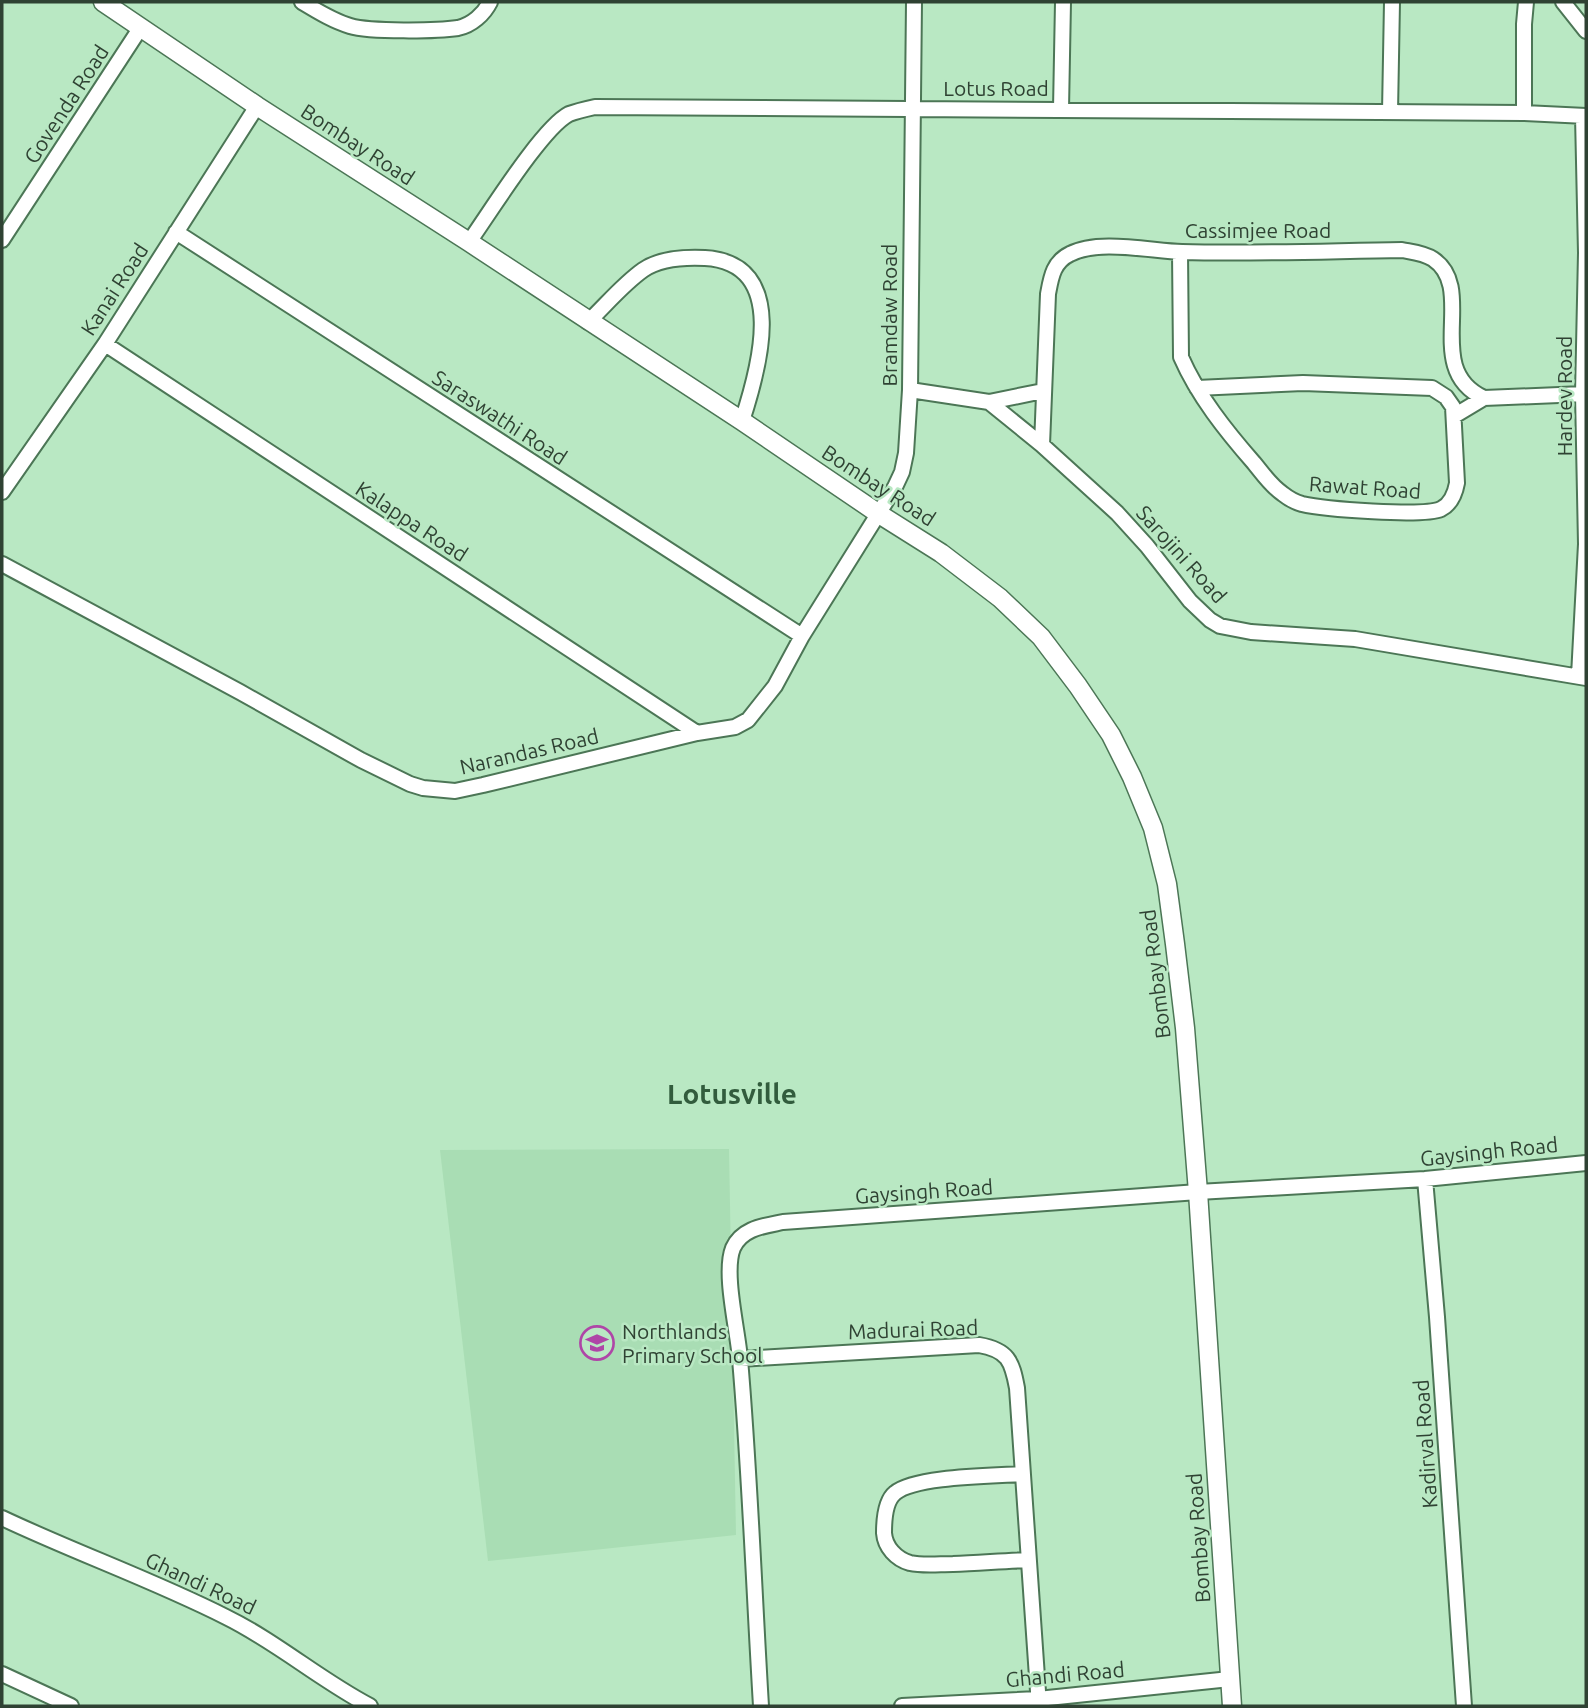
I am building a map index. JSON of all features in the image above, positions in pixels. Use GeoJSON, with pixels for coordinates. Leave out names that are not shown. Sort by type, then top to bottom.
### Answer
{"type":"FeatureCollection","features":[{"type":"Feature","properties":{"kind":"street","name":"Bombay Road"},"geometry":{"type":"LineString","coordinates":[[103,2],[257,106],[742,421],[961,568],[1000,598],[1041,637],[1105,725],[1132,777],[1153,828],[1167,884],[1185,1028],[1233,1706]]}},
{"type":"Feature","properties":{"kind":"street"},"geometry":{"type":"LineString","coordinates":[[302,2],[334,20],[352,27],[372,30],[459,28],[472,22],[486,10],[490,2]]}},
{"type":"Feature","properties":{"kind":"street","name":"Bramdaw Road"},"geometry":{"type":"LineString","coordinates":[[879,514],[902,472],[906,453],[910,390],[914,2]]}},
{"type":"Feature","properties":{"kind":"street"},"geometry":{"type":"LineString","coordinates":[[1061,109],[1063,2]]}},
{"type":"Feature","properties":{"kind":"street"},"geometry":{"type":"LineString","coordinates":[[1390,112],[1392,2]]}},
{"type":"Feature","properties":{"kind":"street"},"geometry":{"type":"LineString","coordinates":[[1524,113],[1526,2]]}},
{"type":"Feature","properties":{"kind":"street"},"geometry":{"type":"LineString","coordinates":[[1563,2],[1586,31]]}},
{"type":"Feature","properties":{"kind":"street","name":"Govenda Road"},"geometry":{"type":"LineString","coordinates":[[2,240],[141,27]]}},
{"type":"Feature","properties":{"kind":"street","name":"Kanai Road"},"geometry":{"type":"LineString","coordinates":[[2,492],[105,344],[257,106]]}},
{"type":"Feature","properties":{"kind":"street","name":"Lotus Road"},"geometry":{"type":"LineString","coordinates":[[469,242],[556,124],[568,115],[595,107],[1524,113],[1585,116]]}},
{"type":"Feature","properties":{"kind":"street","name":"Hardev Road"},"geometry":{"type":"LineString","coordinates":[[1582,677],[1586,544],[1583,394],[1585,116]]}},
{"type":"Feature","properties":{"kind":"street","name":"Saraswathi Road"},"geometry":{"type":"LineString","coordinates":[[176,232],[802,636]]}},
{"type":"Feature","properties":{"kind":"street","name":"Cassimjee Road"},"geometry":{"type":"LineString","coordinates":[[1042,445],[1048,294],[1052,272],[1058,262],[1077,251],[1095,248],[1130,247],[1180,252],[1402,250],[1433,259],[1442,267],[1450,283],[1451,355],[1457,373],[1472,393],[1483,398]]}},
{"type":"Feature","properties":{"kind":"street","name":"Rawat Road"},"geometry":{"type":"LineString","coordinates":[[1180,252],[1181,357],[1197,388],[1221,423],[1274,486],[1298,503],[1430,513],[1442,509],[1455,494],[1457,483],[1454,416]]}},
{"type":"Feature","properties":{"kind":"street"},"geometry":{"type":"LineString","coordinates":[[588,322],[644,269],[660,262],[698,258],[720,259],[735,265],[753,283],[761,310],[761,333],[754,384],[742,421]]}},
{"type":"Feature","properties":{"kind":"street","name":"Kalappa Road"},"geometry":{"type":"LineString","coordinates":[[105,344],[697,733]]}},
{"type":"Feature","properties":{"kind":"street"},"geometry":{"type":"LineString","coordinates":[[1197,388],[1303,383],[1432,388],[1446,397],[1453,407],[1454,416],[1483,398],[1583,394]]}},
{"type":"Feature","properties":{"kind":"street"},"geometry":{"type":"LineString","coordinates":[[910,390],[989,402],[1043,391]]}},
{"type":"Feature","properties":{"kind":"street","name":"Sarojini Road"},"geometry":{"type":"LineString","coordinates":[[989,402],[1042,445],[1117,513],[1190,601],[1202,614],[1220,626],[1251,632],[1355,639],[1582,677]]}},
{"type":"Feature","properties":{"kind":"street","name":"Narandas Road"},"geometry":{"type":"LineString","coordinates":[[2,564],[361,760],[423,788],[455,791],[697,733],[735,727],[748,720],[775,686],[802,636],[879,514]]}},
{"type":"Feature","properties":{"kind":"street","name":"Gaysingh Road"},"geometry":{"type":"LineString","coordinates":[[761,1706],[740,1359],[729,1266],[734,1247],[740,1238],[760,1226],[783,1222],[1198,1192],[1425,1179],[1586,1163]]}},
{"type":"Feature","properties":{"kind":"street","name":"Kadirval Road"},"geometry":{"type":"LineString","coordinates":[[1425,1179],[1464,1706]]}},
{"type":"Feature","properties":{"kind":"street","name":"Madurai Road"},"geometry":{"type":"LineString","coordinates":[[740,1359],[979,1345],[1002,1351],[1009,1359],[1014,1373],[1039,1702]]}},
{"type":"Feature","properties":{"kind":"street"},"geometry":{"type":"LineString","coordinates":[[1021,1474],[925,1482],[908,1486],[890,1499],[884,1517],[885,1539],[890,1551],[911,1563],[1028,1560]]}},
{"type":"Feature","properties":{"kind":"street","name":"Ghandi Road"},"geometry":{"type":"LineString","coordinates":[[2,1518],[226,1617],[267,1639],[341,1691],[370,1706]]}},
{"type":"Feature","properties":{"kind":"street"},"geometry":{"type":"LineString","coordinates":[[2,1674],[71,1706]]}},
{"type":"Feature","properties":{"kind":"street","name":"Ghandi Road"},"geometry":{"type":"LineString","coordinates":[[902,1706],[1039,1702],[1230,1679]]}},
{"type":"Feature","properties":{"kind":"shaded area","name":"Northlands Primary School"},"geometry":{"type":"Polygon","coordinates":[[[729,1149],[736,1535],[488,1561],[440,1150],[729,1149]]]}},
{"type":"Feature","properties":{"kind":"place","name":"Northlands Primary School"},"geometry":{"type":"Point","coordinates":[597,1343]}},
{"type":"Feature","properties":{"kind":"district","name":"Lotusville"},"geometry":{"type":"Point","coordinates":[732,1093]}}]}
